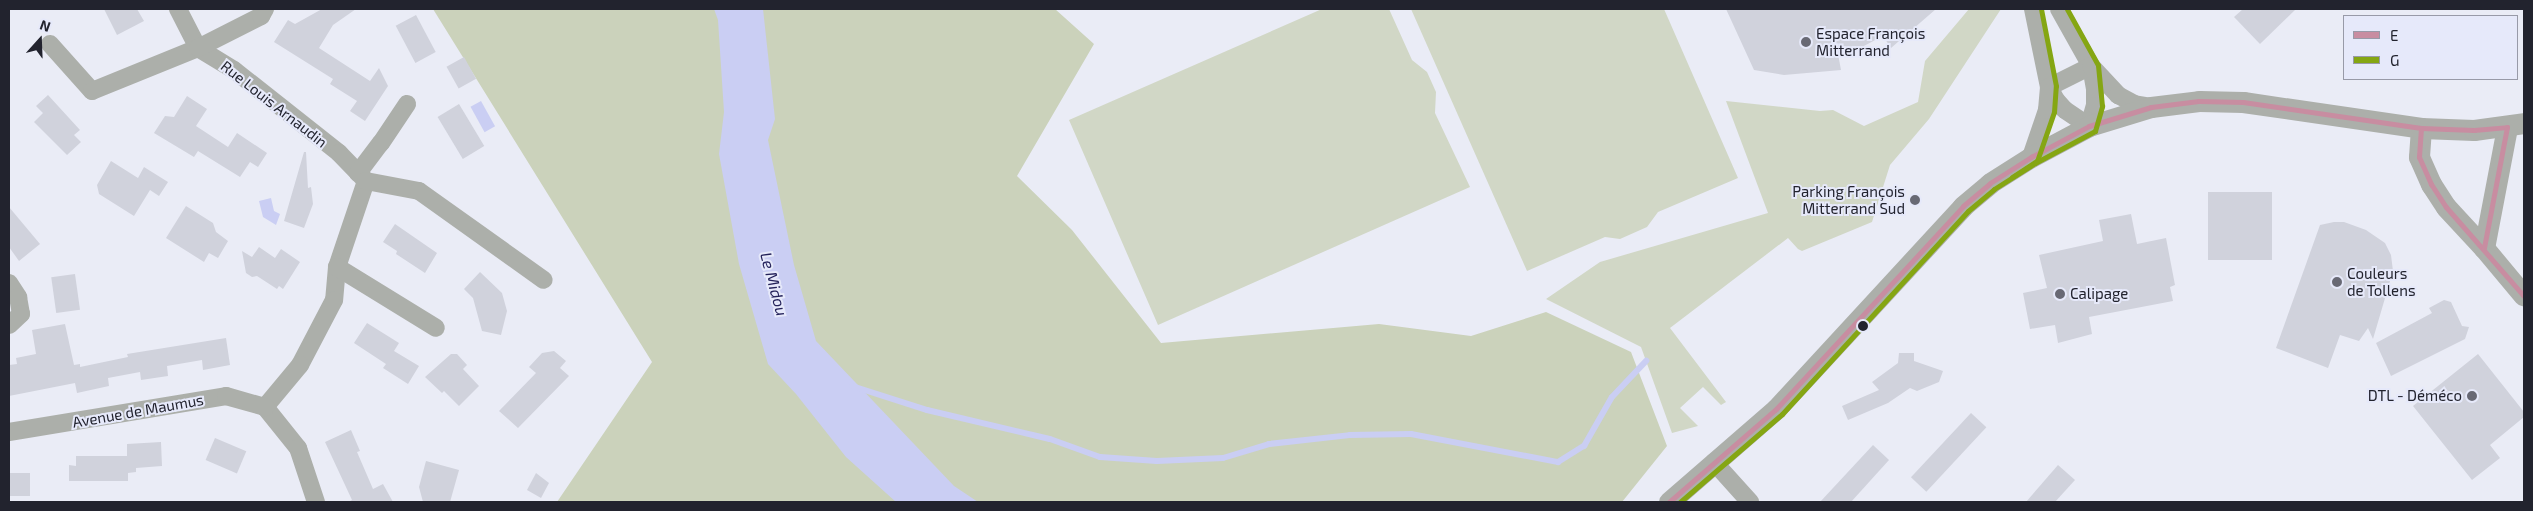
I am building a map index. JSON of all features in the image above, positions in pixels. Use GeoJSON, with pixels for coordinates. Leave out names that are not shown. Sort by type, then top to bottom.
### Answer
{"type":"FeatureCollection","features":[{"type":"Feature","properties":{"kind":"street"},"geometry":{"type":"LineString","coordinates":[[178,9],[198,48]]}},
{"type":"Feature","properties":{"kind":"street"},"geometry":{"type":"LineString","coordinates":[[50,44],[92,91],[198,48],[261,16],[265,9]]}},
{"type":"Feature","properties":{"kind":"street"},"geometry":{"type":"LineString","coordinates":[[2031,157],[2047,110],[2049,87],[2033,9]]}},
{"type":"Feature","properties":{"kind":"street"},"geometry":{"type":"LineString","coordinates":[[2059,9],[2091,66],[2118,95],[2134,104],[2151,107]]}},
{"type":"Feature","properties":{"kind":"street","name":"Rue Louis Arnaudin"},"geometry":{"type":"LineString","coordinates":[[198,48],[234,70],[339,154],[362,177]]}},
{"type":"Feature","properties":{"kind":"street"},"geometry":{"type":"LineString","coordinates":[[2049,87],[2091,66]]}},
{"type":"Feature","properties":{"kind":"street"},"geometry":{"type":"LineString","coordinates":[[2089,126],[2095,105],[2095,89],[2091,66]]}},
{"type":"Feature","properties":{"kind":"street"},"geometry":{"type":"LineString","coordinates":[[2049,87],[2056,100],[2065,110],[2089,126]]}},
{"type":"Feature","properties":{"kind":"street"},"geometry":{"type":"LineString","coordinates":[[1669,502],[1776,409],[1963,206],[1990,183],[2031,157],[2089,126],[2151,107],[2199,101],[2243,102],[2420,128],[2474,130],[2516,125],[2484,248]]}},
{"type":"Feature","properties":{"kind":"street"},"geometry":{"type":"LineString","coordinates":[[316,502],[298,448],[266,407],[300,365],[334,300],[337,267],[362,177],[381,143],[407,104]]}},
{"type":"Feature","properties":{"kind":"street"},"geometry":{"type":"LineString","coordinates":[[2420,128],[2419,157],[2430,184],[2446,207],[2484,248],[2524,296]]}},
{"type":"Feature","properties":{"kind":"street"},"geometry":{"type":"LineString","coordinates":[[362,177],[419,191],[544,280]]}},
{"type":"Feature","properties":{"kind":"street"},"geometry":{"type":"LineString","coordinates":[[337,267],[436,328]]}},
{"type":"Feature","properties":{"kind":"street"},"geometry":{"type":"LineString","coordinates":[[9,283],[18,298],[20,314],[9,325]]}},
{"type":"Feature","properties":{"kind":"street","name":"Avenue de Maumus"},"geometry":{"type":"LineString","coordinates":[[9,432],[226,396],[266,407]]}},
{"type":"Feature","properties":{"kind":"street"},"geometry":{"type":"LineString","coordinates":[[1714,462],[1750,502]]}},
{"type":"Feature","properties":{"kind":"green space"},"geometry":{"type":"Polygon","coordinates":[[[433,9],[1055,9],[1094,44],[1017,176],[1072,230],[1161,343],[1379,324],[1471,336],[1546,312],[1631,352],[1667,446],[1622,502],[557,502],[652,362],[433,9]]]}},
{"type":"Feature","properties":{"kind":"green space"},"geometry":{"type":"Polygon","coordinates":[[[1322,9],[1389,9],[1412,60],[1427,72],[1436,92],[1435,113],[1470,187],[1158,325],[1069,120],[1322,9]]]}},
{"type":"Feature","properties":{"kind":"green space"},"geometry":{"type":"Polygon","coordinates":[[[1411,9],[1664,9],[1738,178],[1658,212],[1647,227],[1620,239],[1605,237],[1527,271],[1411,9]]]}},
{"type":"Feature","properties":{"kind":"green space"},"geometry":{"type":"Polygon","coordinates":[[[1969,9],[2001,9],[1929,119],[1890,165],[1872,222],[1802,251],[1788,238],[1670,328],[1726,402],[1721,405],[1703,387],[1680,408],[1698,426],[1672,433],[1641,347],[1546,299],[1600,262],[1768,213],[1726,101],[1820,111],[1833,110],[1864,126],[1918,102],[1925,61],[1969,9]]]}},
{"type":"Feature","properties":{"kind":"water","name":"Le Midou"},"geometry":{"type":"Polygon","coordinates":[[[714,9],[763,9],[775,119],[768,140],[794,265],[816,341],[954,486],[978,502],[896,502],[846,457],[796,394],[768,364],[739,264],[719,154],[724,112],[718,20],[714,9]]]}},
{"type":"Feature","properties":{"kind":"water"},"geometry":{"type":"Polygon","coordinates":[[[481,101],[495,126],[485,132],[471,107],[481,101]]]}},
{"type":"Feature","properties":{"kind":"water"},"geometry":{"type":"Polygon","coordinates":[[[271,198],[274,211],[280,214],[276,225],[263,217],[259,201],[271,198]]]}},
{"type":"Feature","properties":{"kind":"building"},"geometry":{"type":"Polygon","coordinates":[[[104,9],[137,9],[144,21],[117,35],[104,9]]]}},
{"type":"Feature","properties":{"kind":"building"},"geometry":{"type":"Polygon","coordinates":[[[322,9],[356,9],[333,25],[319,48],[370,81],[379,68],[388,86],[365,121],[350,111],[357,101],[330,84],[333,79],[274,42],[288,20],[295,24],[322,9]]]}},
{"type":"Feature","properties":{"kind":"building","name":"Espace François Mitterrand"},"geometry":{"type":"Polygon","coordinates":[[[1726,9],[1936,9],[1891,48],[1883,36],[1860,48],[1838,54],[1841,70],[1784,75],[1754,70],[1726,9]]]}},
{"type":"Feature","properties":{"kind":"building"},"geometry":{"type":"Polygon","coordinates":[[[2243,9],[2296,9],[2260,44],[2234,17],[2243,9]]]}},
{"type":"Feature","properties":{"kind":"building"},"geometry":{"type":"Polygon","coordinates":[[[416,15],[436,52],[415,63],[396,26],[416,15]]]}},
{"type":"Feature","properties":{"kind":"building"},"geometry":{"type":"Polygon","coordinates":[[[464,57],[476,79],[459,89],[447,67],[464,57]]]}},
{"type":"Feature","properties":{"kind":"building"},"geometry":{"type":"Polygon","coordinates":[[[48,95],[80,130],[74,135],[81,142],[67,155],[34,122],[43,113],[36,106],[48,95]]]}},
{"type":"Feature","properties":{"kind":"building"},"geometry":{"type":"Polygon","coordinates":[[[187,96],[207,109],[196,126],[228,147],[237,133],[267,153],[258,167],[250,162],[240,177],[198,151],[194,157],[154,133],[165,116],[174,117],[187,96]]]}},
{"type":"Feature","properties":{"kind":"building"},"geometry":{"type":"Polygon","coordinates":[[[459,104],[484,146],[463,159],[438,117],[459,104]]]}},
{"type":"Feature","properties":{"kind":"building"},"geometry":{"type":"Polygon","coordinates":[[[304,152],[306,152],[308,188],[311,187],[313,204],[304,228],[284,221],[304,152]]]}},
{"type":"Feature","properties":{"kind":"building"},"geometry":{"type":"Polygon","coordinates":[[[111,161],[138,178],[144,167],[168,182],[159,196],[150,190],[134,216],[99,194],[97,185],[111,161]]]}},
{"type":"Feature","properties":{"kind":"building"},"geometry":{"type":"Polygon","coordinates":[[[2208,192],[2272,192],[2272,260],[2208,260],[2208,192]]]}},
{"type":"Feature","properties":{"kind":"building"},"geometry":{"type":"Polygon","coordinates":[[[186,206],[213,223],[216,232],[228,241],[218,258],[209,253],[204,262],[166,238],[186,206]]]}},
{"type":"Feature","properties":{"kind":"building"},"geometry":{"type":"Polygon","coordinates":[[[9,207],[40,244],[19,261],[9,247],[9,207]]]}},
{"type":"Feature","properties":{"kind":"building"},"geometry":{"type":"Polygon","coordinates":[[[2131,214],[2137,244],[2166,238],[2175,285],[2170,287],[2173,301],[2089,317],[2092,334],[2058,343],[2055,325],[2030,329],[2023,293],[2047,288],[2039,255],[2103,241],[2099,220],[2131,214]]]}},
{"type":"Feature","properties":{"kind":"building"},"geometry":{"type":"Polygon","coordinates":[[[2344,222],[2366,230],[2385,243],[2391,255],[2393,271],[2373,339],[2368,328],[2359,341],[2340,335],[2328,368],[2276,348],[2320,225],[2344,222]]]}},
{"type":"Feature","properties":{"kind":"building"},"geometry":{"type":"Polygon","coordinates":[[[395,224],[437,253],[425,273],[396,254],[397,251],[383,242],[395,224]]]}},
{"type":"Feature","properties":{"kind":"building"},"geometry":{"type":"Polygon","coordinates":[[[259,247],[275,258],[281,249],[300,262],[283,289],[279,286],[277,289],[257,276],[252,277],[246,273],[242,251],[252,257],[259,247]]]}},
{"type":"Feature","properties":{"kind":"building"},"geometry":{"type":"Polygon","coordinates":[[[480,272],[502,293],[507,311],[501,335],[482,331],[473,298],[464,289],[480,272]]]}},
{"type":"Feature","properties":{"kind":"building"},"geometry":{"type":"Polygon","coordinates":[[[75,274],[80,310],[56,313],[51,277],[75,274]]]}},
{"type":"Feature","properties":{"kind":"building"},"geometry":{"type":"Polygon","coordinates":[[[2444,300],[2451,302],[2462,326],[2469,327],[2465,339],[2391,376],[2376,343],[2432,313],[2429,308],[2444,300]]]}},
{"type":"Feature","properties":{"kind":"building"},"geometry":{"type":"Polygon","coordinates":[[[367,323],[399,343],[394,351],[419,366],[408,384],[383,368],[386,364],[354,343],[367,323]]]}},
{"type":"Feature","properties":{"kind":"building"},"geometry":{"type":"Polygon","coordinates":[[[65,324],[74,365],[80,364],[80,367],[128,357],[127,354],[226,338],[230,365],[203,370],[202,360],[167,366],[168,376],[141,380],[140,372],[108,378],[109,386],[77,393],[75,383],[9,396],[9,365],[17,364],[16,358],[36,354],[32,330],[65,324]]]}},
{"type":"Feature","properties":{"kind":"building"},"geometry":{"type":"Polygon","coordinates":[[[554,351],[566,361],[560,368],[569,376],[518,428],[499,411],[536,373],[529,367],[542,353],[554,351]]]}},
{"type":"Feature","properties":{"kind":"building"},"geometry":{"type":"Polygon","coordinates":[[[1899,353],[1914,353],[1914,361],[1943,371],[1939,382],[1917,391],[1910,388],[1888,403],[1848,420],[1842,406],[1879,390],[1872,382],[1898,363],[1899,353]]]}},
{"type":"Feature","properties":{"kind":"building"},"geometry":{"type":"Polygon","coordinates":[[[451,354],[457,354],[467,365],[463,369],[479,386],[459,406],[444,391],[442,393],[425,377],[451,354]]]}},
{"type":"Feature","properties":{"kind":"building"},"geometry":{"type":"Polygon","coordinates":[[[2478,354],[2524,412],[2524,417],[2490,445],[2500,458],[2472,480],[2413,406],[2478,354]]]}},
{"type":"Feature","properties":{"kind":"building"},"geometry":{"type":"Polygon","coordinates":[[[1971,413],[1986,427],[1926,492],[1911,477],[1971,413]]]}},
{"type":"Feature","properties":{"kind":"building"},"geometry":{"type":"Polygon","coordinates":[[[351,430],[360,451],[357,452],[373,489],[383,484],[393,502],[348,502],[352,500],[325,442],[351,430]]]}},
{"type":"Feature","properties":{"kind":"building"},"geometry":{"type":"Polygon","coordinates":[[[215,438],[246,451],[237,473],[206,460],[215,438]]]}},
{"type":"Feature","properties":{"kind":"building"},"geometry":{"type":"Polygon","coordinates":[[[161,442],[162,466],[136,468],[136,472],[128,473],[128,481],[69,481],[69,465],[76,466],[76,456],[127,456],[127,444],[161,442]]]}},
{"type":"Feature","properties":{"kind":"building"},"geometry":{"type":"Polygon","coordinates":[[[1873,445],[1889,460],[1851,502],[1820,502],[1873,445]]]}},
{"type":"Feature","properties":{"kind":"building"},"geometry":{"type":"Polygon","coordinates":[[[426,461],[459,470],[450,502],[423,502],[419,487],[426,461]]]}},
{"type":"Feature","properties":{"kind":"building"},"geometry":{"type":"Polygon","coordinates":[[[2058,465],[2075,480],[2055,502],[2026,502],[2058,465]]]}},
{"type":"Feature","properties":{"kind":"building"},"geometry":{"type":"Polygon","coordinates":[[[9,473],[30,473],[30,496],[9,496],[9,473]]]}},
{"type":"Feature","properties":{"kind":"building"},"geometry":{"type":"Polygon","coordinates":[[[536,473],[549,483],[541,498],[527,490],[536,473]]]}},
{"type":"Feature","properties":{"kind":"waterway"},"geometry":{"type":"LineString","coordinates":[[852,386],[927,410],[1050,439],[1100,457],[1157,461],[1223,458],[1269,444],[1350,435],[1411,434],[1558,462],[1584,446],[1612,397],[1646,361]]}},
{"type":"Feature","properties":{"kind":"transit line","name":"G"},"geometry":{"type":"LineString","coordinates":[[2012,177],[2037,161],[2054,112],[2056,86],[2041,9]]}},
{"type":"Feature","properties":{"kind":"transit line","name":"G"},"geometry":{"type":"LineString","coordinates":[[1680,502],[1782,414],[1968,211],[1994,189],[2035,163],[2095,131],[2102,106],[2098,65],[2067,9]]}},
{"type":"Feature","properties":{"kind":"transit line","name":"E"},"geometry":{"type":"LineString","coordinates":[[1669,502],[1776,409],[1963,206],[1990,183],[2031,157],[2089,126],[2151,107],[2199,101],[2243,102],[2421,128],[2474,130],[2507,127],[2484,248]]}},
{"type":"Feature","properties":{"kind":"transit line","name":"E"},"geometry":{"type":"LineString","coordinates":[[2421,128],[2419,157],[2431,184],[2446,207],[2524,296]]}},
{"type":"Feature","properties":{"kind":"place","name":"Espace François Mitterrand"},"geometry":{"type":"Point","coordinates":[1806,42]}},
{"type":"Feature","properties":{"kind":"place","name":"Parking François Mitterrand Sud"},"geometry":{"type":"Point","coordinates":[1915,200]}},
{"type":"Feature","properties":{"kind":"place","name":"Couleurs de Tollens"},"geometry":{"type":"Point","coordinates":[2337,282]}},
{"type":"Feature","properties":{"kind":"place","name":"Calipage"},"geometry":{"type":"Point","coordinates":[2060,294]}},
{"type":"Feature","properties":{"kind":"place","name":"DTL - Déméco"},"geometry":{"type":"Point","coordinates":[2472,396]}}]}
